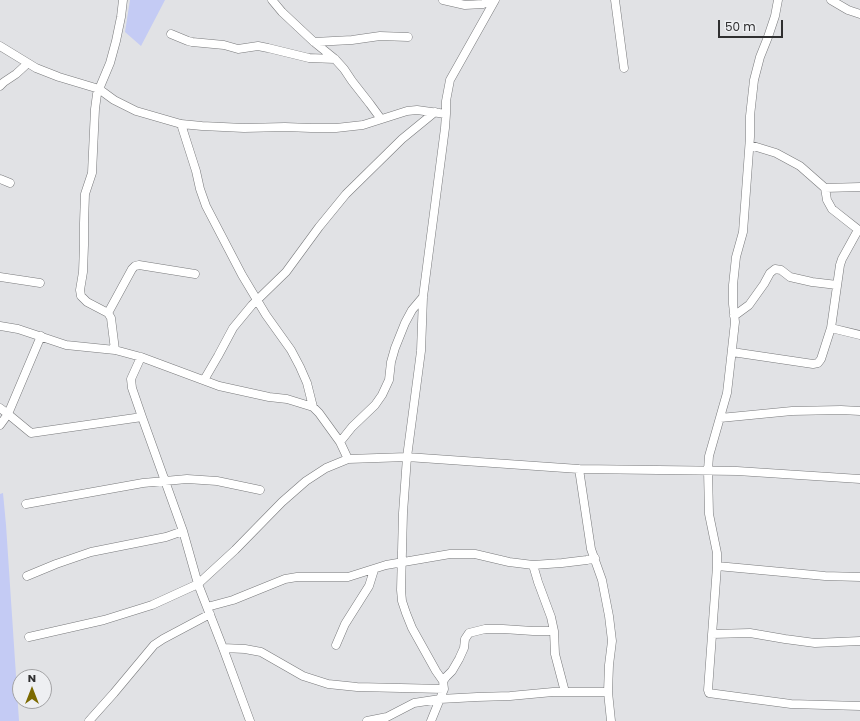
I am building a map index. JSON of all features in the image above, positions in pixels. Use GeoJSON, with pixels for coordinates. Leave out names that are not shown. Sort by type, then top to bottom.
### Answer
{"type":"FeatureCollection","features":[{"type":"Feature","properties":{"kind":"street"},"geometry":{"type":"LineString","coordinates":[[115,350],[111,318],[108,313],[87,302],[81,296],[80,290],[83,272],[85,194],[92,174],[97,94],[110,62],[116,41],[123,0]]}},
{"type":"Feature","properties":{"kind":"street"},"geometry":{"type":"LineString","coordinates":[[272,0],[282,12],[314,42],[335,59],[381,119]]}},
{"type":"Feature","properties":{"kind":"street"},"geometry":{"type":"LineString","coordinates":[[443,0],[465,5],[483,4],[494,0]]}},
{"type":"Feature","properties":{"kind":"street"},"geometry":{"type":"LineString","coordinates":[[444,685],[412,628],[406,613],[401,590],[403,513],[407,457],[420,351],[423,297],[445,128],[446,101],[450,80],[494,0]]}},
{"type":"Feature","properties":{"kind":"street"},"geometry":{"type":"LineString","coordinates":[[616,0],[624,68]]}},
{"type":"Feature","properties":{"kind":"street"},"geometry":{"type":"LineString","coordinates":[[778,0],[775,16],[760,57],[754,80],[750,116],[750,145],[743,232],[736,257],[733,285],[732,304],[735,322],[732,352],[727,393],[709,456],[709,514],[717,553],[718,566],[708,690],[710,693],[791,704],[860,706]]}},
{"type":"Feature","properties":{"kind":"street"},"geometry":{"type":"LineString","coordinates":[[831,0],[848,10],[860,14]]}},
{"type":"Feature","properties":{"kind":"street"},"geometry":{"type":"LineString","coordinates":[[171,34],[192,42],[224,45],[238,49],[258,46],[309,58],[335,59]]}},
{"type":"Feature","properties":{"kind":"street"},"geometry":{"type":"LineString","coordinates":[[314,42],[352,40],[380,36],[408,37]]}},
{"type":"Feature","properties":{"kind":"street"},"geometry":{"type":"LineString","coordinates":[[0,46],[36,68],[99,90],[114,100],[136,111],[181,124],[237,128],[336,128],[363,125],[407,111],[417,110],[446,114]]}},
{"type":"Feature","properties":{"kind":"street"},"geometry":{"type":"LineString","coordinates":[[0,86],[28,63]]}},
{"type":"Feature","properties":{"kind":"street"},"geometry":{"type":"LineString","coordinates":[[204,380],[233,328],[257,300],[286,272],[319,227],[346,194],[402,139],[434,112]]}},
{"type":"Feature","properties":{"kind":"street"},"geometry":{"type":"LineString","coordinates":[[181,124],[206,206],[242,275],[266,315],[291,350],[307,383],[313,407]]}},
{"type":"Feature","properties":{"kind":"street"},"geometry":{"type":"LineString","coordinates":[[732,352],[813,364],[818,363],[821,359],[831,328],[840,265],[859,230],[832,209],[827,200],[825,188],[800,166],[776,153],[750,145]]}},
{"type":"Feature","properties":{"kind":"street"},"geometry":{"type":"LineString","coordinates":[[0,179],[10,183]]}},
{"type":"Feature","properties":{"kind":"street"},"geometry":{"type":"LineString","coordinates":[[825,188],[860,187]]}},
{"type":"Feature","properties":{"kind":"street"},"geometry":{"type":"LineString","coordinates":[[108,313],[132,269],[139,264],[195,274]]}},
{"type":"Feature","properties":{"kind":"street"},"geometry":{"type":"LineString","coordinates":[[734,316],[749,305],[770,273],[775,269],[781,270],[790,277],[812,282],[837,285]]}},
{"type":"Feature","properties":{"kind":"street"},"geometry":{"type":"LineString","coordinates":[[0,277],[40,283]]}},
{"type":"Feature","properties":{"kind":"street"},"geometry":{"type":"LineString","coordinates":[[340,442],[375,405],[382,395],[389,380],[395,348],[405,323],[412,310],[423,297]]}},
{"type":"Feature","properties":{"kind":"street"},"geometry":{"type":"LineString","coordinates":[[0,326],[18,329],[66,345],[115,350],[141,357],[226,388],[269,398],[287,399],[313,407],[340,442],[348,459]]}},
{"type":"Feature","properties":{"kind":"street"},"geometry":{"type":"LineString","coordinates":[[831,328],[860,335]]}},
{"type":"Feature","properties":{"kind":"street"},"geometry":{"type":"LineString","coordinates":[[0,425],[8,414],[41,336]]}},
{"type":"Feature","properties":{"kind":"street"},"geometry":{"type":"LineString","coordinates":[[141,357],[131,379],[132,388],[182,531],[198,584],[250,721]]}},
{"type":"Feature","properties":{"kind":"street"},"geometry":{"type":"LineString","coordinates":[[0,408],[31,433],[142,417]]}},
{"type":"Feature","properties":{"kind":"street"},"geometry":{"type":"LineString","coordinates":[[720,418],[792,411],[860,411]]}},
{"type":"Feature","properties":{"kind":"street"},"geometry":{"type":"LineString","coordinates":[[29,637],[104,620],[152,605],[198,584],[235,550],[282,502],[306,482],[326,468],[348,459],[407,457],[579,469],[737,471],[860,479]]}},
{"type":"Feature","properties":{"kind":"street"},"geometry":{"type":"LineString","coordinates":[[579,469],[591,549],[602,580],[609,616],[612,641],[608,692],[611,721]]}},
{"type":"Feature","properties":{"kind":"street"},"geometry":{"type":"LineString","coordinates":[[26,504],[143,483],[187,479],[217,482],[260,490]]}},
{"type":"Feature","properties":{"kind":"street"},"geometry":{"type":"LineString","coordinates":[[27,576],[91,552],[166,537],[182,531]]}},
{"type":"Feature","properties":{"kind":"street"},"geometry":{"type":"LineString","coordinates":[[89,721],[154,645],[208,610],[285,579],[297,577],[348,577],[401,562],[450,554],[475,554],[509,562],[533,565],[562,563],[595,558]]}},
{"type":"Feature","properties":{"kind":"street"},"geometry":{"type":"LineString","coordinates":[[533,565],[551,617],[554,631],[555,654],[565,692]]}},
{"type":"Feature","properties":{"kind":"street"},"geometry":{"type":"LineString","coordinates":[[718,566],[825,576],[860,576]]}},
{"type":"Feature","properties":{"kind":"street"},"geometry":{"type":"LineString","coordinates":[[336,645],[345,624],[369,586],[374,570]]}},
{"type":"Feature","properties":{"kind":"street"},"geometry":{"type":"LineString","coordinates":[[431,721],[440,699],[446,677],[452,671],[459,659],[464,648],[465,639],[469,633],[485,629],[554,631]]}},
{"type":"Feature","properties":{"kind":"street"},"geometry":{"type":"LineString","coordinates":[[712,634],[750,633],[786,640],[815,643],[860,641]]}},
{"type":"Feature","properties":{"kind":"street"},"geometry":{"type":"LineString","coordinates":[[223,648],[245,649],[261,652],[303,676],[328,684],[357,687],[444,685]]}},
{"type":"Feature","properties":{"kind":"street"},"geometry":{"type":"LineString","coordinates":[[367,721],[387,716],[414,703],[440,699],[510,696],[553,692],[608,692]]}},
{"type":"Feature","properties":{"kind":"shaded area"},"geometry":{"type":"Polygon","coordinates":[[[130,0],[165,0],[141,46],[125,32],[130,0]]]}},
{"type":"Feature","properties":{"kind":"shaded area"},"geometry":{"type":"Polygon","coordinates":[[[3,493],[6,525],[16,669],[12,669],[12,709],[18,709],[19,721],[0,721],[0,494],[3,493]]]}}]}
